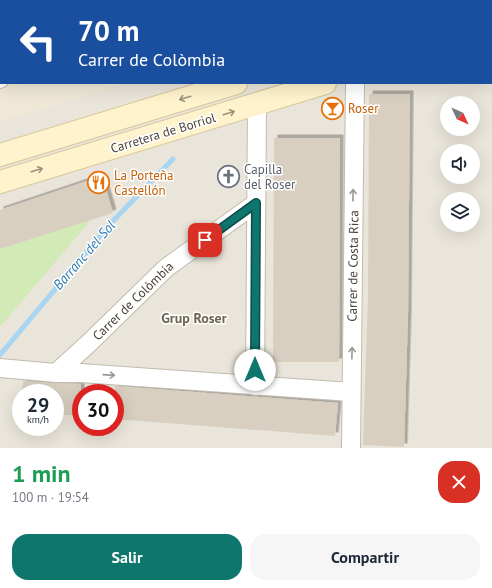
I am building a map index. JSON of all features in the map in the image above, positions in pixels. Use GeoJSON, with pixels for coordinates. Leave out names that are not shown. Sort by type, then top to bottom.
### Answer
{"type":"FeatureCollection","features":[{"type":"Feature","properties":{"kind":"main road","name":"Carretera de Borriol"},"geometry":{"type":"LineString","coordinates":[[0,155],[233,84]]}},
{"type":"Feature","properties":{"kind":"main road","name":"Carretera de Borriol"},"geometry":{"type":"LineString","coordinates":[[0,182],[322,84]]}},
{"type":"Feature","properties":{"kind":"street","name":"Carrer de Costa Rica"},"geometry":{"type":"LineString","coordinates":[[351,448],[354,84]]}},
{"type":"Feature","properties":{"kind":"street"},"geometry":{"type":"LineString","coordinates":[[255,386],[257,104]]}},
{"type":"Feature","properties":{"kind":"street","name":"Carrer de Colòmbia"},"geometry":{"type":"LineString","coordinates":[[56,373],[166,268],[256,203]]}},
{"type":"Feature","properties":{"kind":"street","name":"Carrer de Colòmbia"},"geometry":{"type":"LineString","coordinates":[[80,373],[88,344]]}},
{"type":"Feature","properties":{"kind":"street"},"geometry":{"type":"LineString","coordinates":[[1,368],[56,373],[80,373],[351,392]]}},
{"type":"Feature","properties":{"kind":"shaded area"},"geometry":{"type":"Polygon","coordinates":[[[0,84],[492,84],[492,448],[0,448],[0,84]]]}},
{"type":"Feature","properties":{"kind":"shaded area"},"geometry":{"type":"Polygon","coordinates":[[[0,84],[122,84],[0,122],[0,84]]]}},
{"type":"Feature","properties":{"kind":"green space"},"geometry":{"type":"Polygon","coordinates":[[[91,220],[85,227],[0,327],[0,249],[91,220]]]}},
{"type":"Feature","properties":{"kind":"building"},"geometry":{"type":"Polygon","coordinates":[[[369,94],[410,94],[408,314],[404,447],[363,445],[368,297],[369,94]]]}},
{"type":"Feature","properties":{"kind":"building"},"geometry":{"type":"Polygon","coordinates":[[[274,138],[340,138],[339,362],[273,362],[274,138]]]}},
{"type":"Feature","properties":{"kind":"building"},"geometry":{"type":"Polygon","coordinates":[[[102,176],[113,213],[0,249],[0,210],[102,176]]]}},
{"type":"Feature","properties":{"kind":"building"},"geometry":{"type":"Polygon","coordinates":[[[23,381],[81,384],[72,384],[72,415],[64,415],[64,384],[23,384],[23,381]]]}},
{"type":"Feature","properties":{"kind":"building"},"geometry":{"type":"Polygon","coordinates":[[[124,387],[338,403],[335,436],[124,420],[124,387]]]}},
{"type":"Feature","properties":{"kind":"waterway","name":"Barranc del Sol"},"geometry":{"type":"LineString","coordinates":[[0,355],[110,224],[173,159]]}},
{"type":"Feature","properties":{"kind":"place","name":"Roser"},"geometry":{"type":"Point","coordinates":[332,108]}},
{"type":"Feature","properties":{"kind":"place","name":"Capilla del Roser"},"geometry":{"type":"Point","coordinates":[228,176]}},
{"type":"Feature","properties":{"kind":"place","name":"La Porteña Castellón"},"geometry":{"type":"Point","coordinates":[99,182]}},
{"type":"Feature","properties":{"kind":"district","name":"Grup Roser"},"geometry":{"type":"Point","coordinates":[194,318]}},
{"type":"Feature","properties":{"kind":"route"},"geometry":{"type":"LineString","coordinates":[[205,240],[256,203],[255,370]]}}]}
